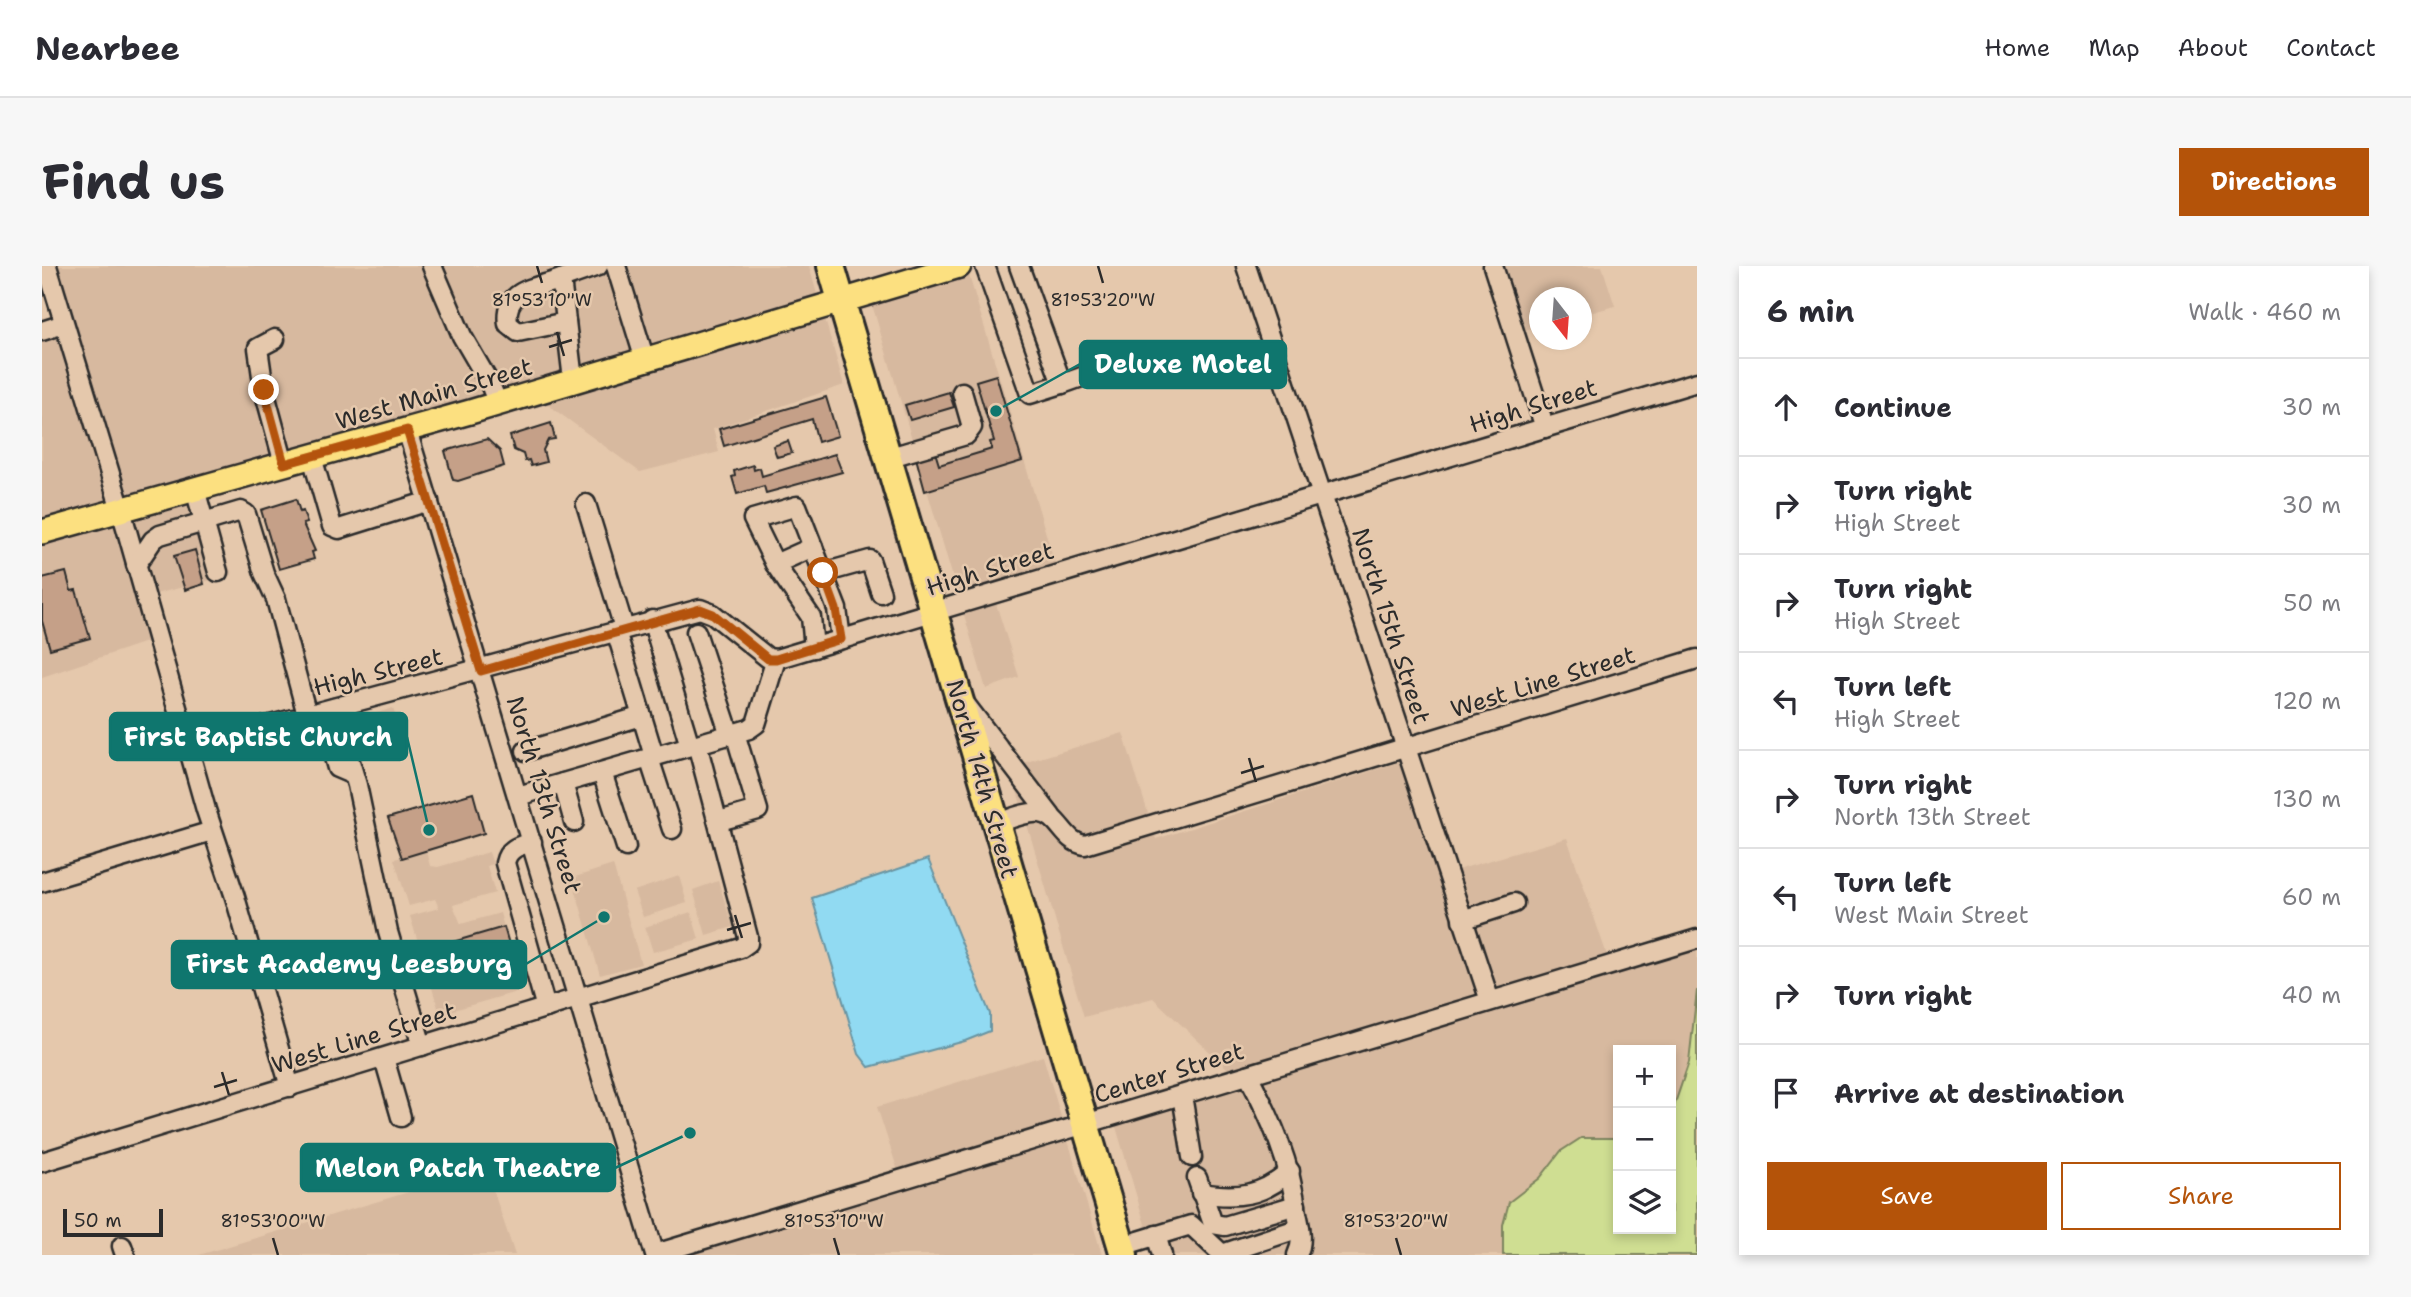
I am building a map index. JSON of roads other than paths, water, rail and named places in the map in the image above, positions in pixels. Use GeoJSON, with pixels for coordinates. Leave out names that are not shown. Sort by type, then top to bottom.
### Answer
{"type":"FeatureCollection","features":[{"type":"Feature","properties":{"kind":"highway","name":"North 14th Street"},"geometry":{"type":"LineString","coordinates":[[831,266],[1123,1251]]}},
{"type":"Feature","properties":{"kind":"main road","name":"West Main Street"},"geometry":{"type":"LineString","coordinates":[[42,532],[498,404],[960,266]]}},
{"type":"Feature","properties":{"kind":"street"},"geometry":{"type":"LineString","coordinates":[[47,266],[121,510],[187,747],[290,1087]]}},
{"type":"Feature","properties":{"kind":"street"},"geometry":{"type":"LineString","coordinates":[[432,266],[461,336],[490,384],[498,404]]}},
{"type":"Feature","properties":{"kind":"street"},"geometry":{"type":"LineString","coordinates":[[566,322],[518,332],[508,324],[506,310],[514,297],[598,266]]}},
{"type":"Feature","properties":{"kind":"street"},"geometry":{"type":"LineString","coordinates":[[616,266],[645,360]]}},
{"type":"Feature","properties":{"kind":"street"},"geometry":{"type":"LineString","coordinates":[[985,266],[1030,394],[1138,357]]}},
{"type":"Feature","properties":{"kind":"street"},"geometry":{"type":"LineString","coordinates":[[1019,266],[1062,384]]}},
{"type":"Feature","properties":{"kind":"street","name":"North 15th Street"},"geometry":{"type":"LineString","coordinates":[[1246,266],[1490,1001]]}},
{"type":"Feature","properties":{"kind":"street"},"geometry":{"type":"LineString","coordinates":[[1493,266],[1545,428]]}},
{"type":"Feature","properties":{"kind":"street"},"geometry":{"type":"LineString","coordinates":[[561,279],[573,380]]}},
{"type":"Feature","properties":{"kind":"street"},"geometry":{"type":"LineString","coordinates":[[42,331],[64,324]]}},
{"type":"Feature","properties":{"kind":"street"},"geometry":{"type":"LineString","coordinates":[[275,339],[258,348],[264,390],[284,464]]}},
{"type":"Feature","properties":{"kind":"street","name":"High Street"},"geometry":{"type":"LineString","coordinates":[[187,747],[481,671],[652,620],[700,609],[713,614],[768,659],[776,659],[1697,382]]}},
{"type":"Feature","properties":{"kind":"street"},"geometry":{"type":"LineString","coordinates":[[887,458],[966,435],[972,427],[962,393]]}},
{"type":"Feature","properties":{"kind":"street","name":"North 13th Street"},"geometry":{"type":"LineString","coordinates":[[407,430],[655,1254]]}},
{"type":"Feature","properties":{"kind":"street"},"geometry":{"type":"LineString","coordinates":[[312,457],[332,527],[339,529],[429,501]]}},
{"type":"Feature","properties":{"kind":"street"},"geometry":{"type":"LineString","coordinates":[[195,489],[218,572]]}},
{"type":"Feature","properties":{"kind":"street"},"geometry":{"type":"LineString","coordinates":[[586,504],[672,829]]}},
{"type":"Feature","properties":{"kind":"street"},"geometry":{"type":"LineString","coordinates":[[814,648],[811,617],[775,564],[752,519],[797,506],[836,609],[841,639]]}},
{"type":"Feature","properties":{"kind":"street"},"geometry":{"type":"LineString","coordinates":[[136,565],[153,540],[160,535],[241,511],[246,514],[314,714],[351,774],[360,797],[388,932],[422,1046]]}},
{"type":"Feature","properties":{"kind":"street"},"geometry":{"type":"LineString","coordinates":[[775,564],[813,547]]}},
{"type":"Feature","properties":{"kind":"street"},"geometry":{"type":"LineString","coordinates":[[823,573],[870,560],[881,593]]}},
{"type":"Feature","properties":{"kind":"street"},"geometry":{"type":"LineString","coordinates":[[652,620],[719,821],[758,810],[696,632]]}},
{"type":"Feature","properties":{"kind":"street"},"geometry":{"type":"LineString","coordinates":[[518,796],[732,734],[756,724],[776,659]]}},
{"type":"Feature","properties":{"kind":"street","name":"West Line Street"},"geometry":{"type":"LineString","coordinates":[[957,692],[1066,838],[1084,845],[1697,659]]}},
{"type":"Feature","properties":{"kind":"street"},"geometry":{"type":"LineString","coordinates":[[526,751],[642,716]]}},
{"type":"Feature","properties":{"kind":"street"},"geometry":{"type":"LineString","coordinates":[[602,772],[626,847]]}},
{"type":"Feature","properties":{"kind":"street"},"geometry":{"type":"LineString","coordinates":[[563,783],[574,822]]}},
{"type":"Feature","properties":{"kind":"street"},"geometry":{"type":"LineString","coordinates":[[995,824],[1039,813],[1051,817]]}},
{"type":"Feature","properties":{"kind":"street","name":"West Line Street"},"geometry":{"type":"LineString","coordinates":[[42,1162],[741,948],[748,943],[748,937],[727,865],[719,821]]}},
{"type":"Feature","properties":{"kind":"street"},"geometry":{"type":"LineString","coordinates":[[42,882],[212,831]]}},
{"type":"Feature","properties":{"kind":"street"},"geometry":{"type":"LineString","coordinates":[[532,842],[514,848],[507,854],[505,863],[546,1008]]}},
{"type":"Feature","properties":{"kind":"street"},"geometry":{"type":"LineString","coordinates":[[1462,920],[1514,903]]}},
{"type":"Feature","properties":{"kind":"street","name":"Center Street"},"geometry":{"type":"LineString","coordinates":[[655,1254],[1697,939]]}},
{"type":"Feature","properties":{"kind":"street"},"geometry":{"type":"LineString","coordinates":[[384,1058],[401,1117]]}},
{"type":"Feature","properties":{"kind":"street"},"geometry":{"type":"LineString","coordinates":[[1248,1075],[1276,1128],[1290,1171],[1302,1241],[1297,1255]]}},
{"type":"Feature","properties":{"kind":"street"},"geometry":{"type":"LineString","coordinates":[[1182,1095],[1192,1157]]}},
{"type":"Feature","properties":{"kind":"street"},"geometry":{"type":"LineString","coordinates":[[1290,1171],[1275,1185],[1248,1196],[1223,1196],[1199,1185],[1213,1224],[1225,1226],[1296,1205]]}},
{"type":"Feature","properties":{"kind":"street"},"geometry":{"type":"LineString","coordinates":[[1123,1251],[1156,1235],[1191,1225],[1221,1255],[1300,1228]]}},
{"type":"Feature","properties":{"kind":"street"},"geometry":{"type":"LineString","coordinates":[[1156,1235],[1162,1255]]}},
{"type":"Feature","properties":{"kind":"water"},"geometry":{"type":"Polygon","coordinates":[[[928,859],[990,1014],[990,1031],[965,1041],[869,1067],[859,1054],[812,898],[928,859]]]}},
{"type":"Feature","properties":{"kind":"place","name":"Deluxe Motel"},"geometry":{"type":"Point","coordinates":[996,411]}},
{"type":"Feature","properties":{"kind":"place","name":"First Baptist Church"},"geometry":{"type":"Point","coordinates":[429,830]}},
{"type":"Feature","properties":{"kind":"place","name":"First Academy Leesburg"},"geometry":{"type":"Point","coordinates":[604,917]}},
{"type":"Feature","properties":{"kind":"place","name":"Melon Patch Theatre"},"geometry":{"type":"Point","coordinates":[690,1133]}}]}
